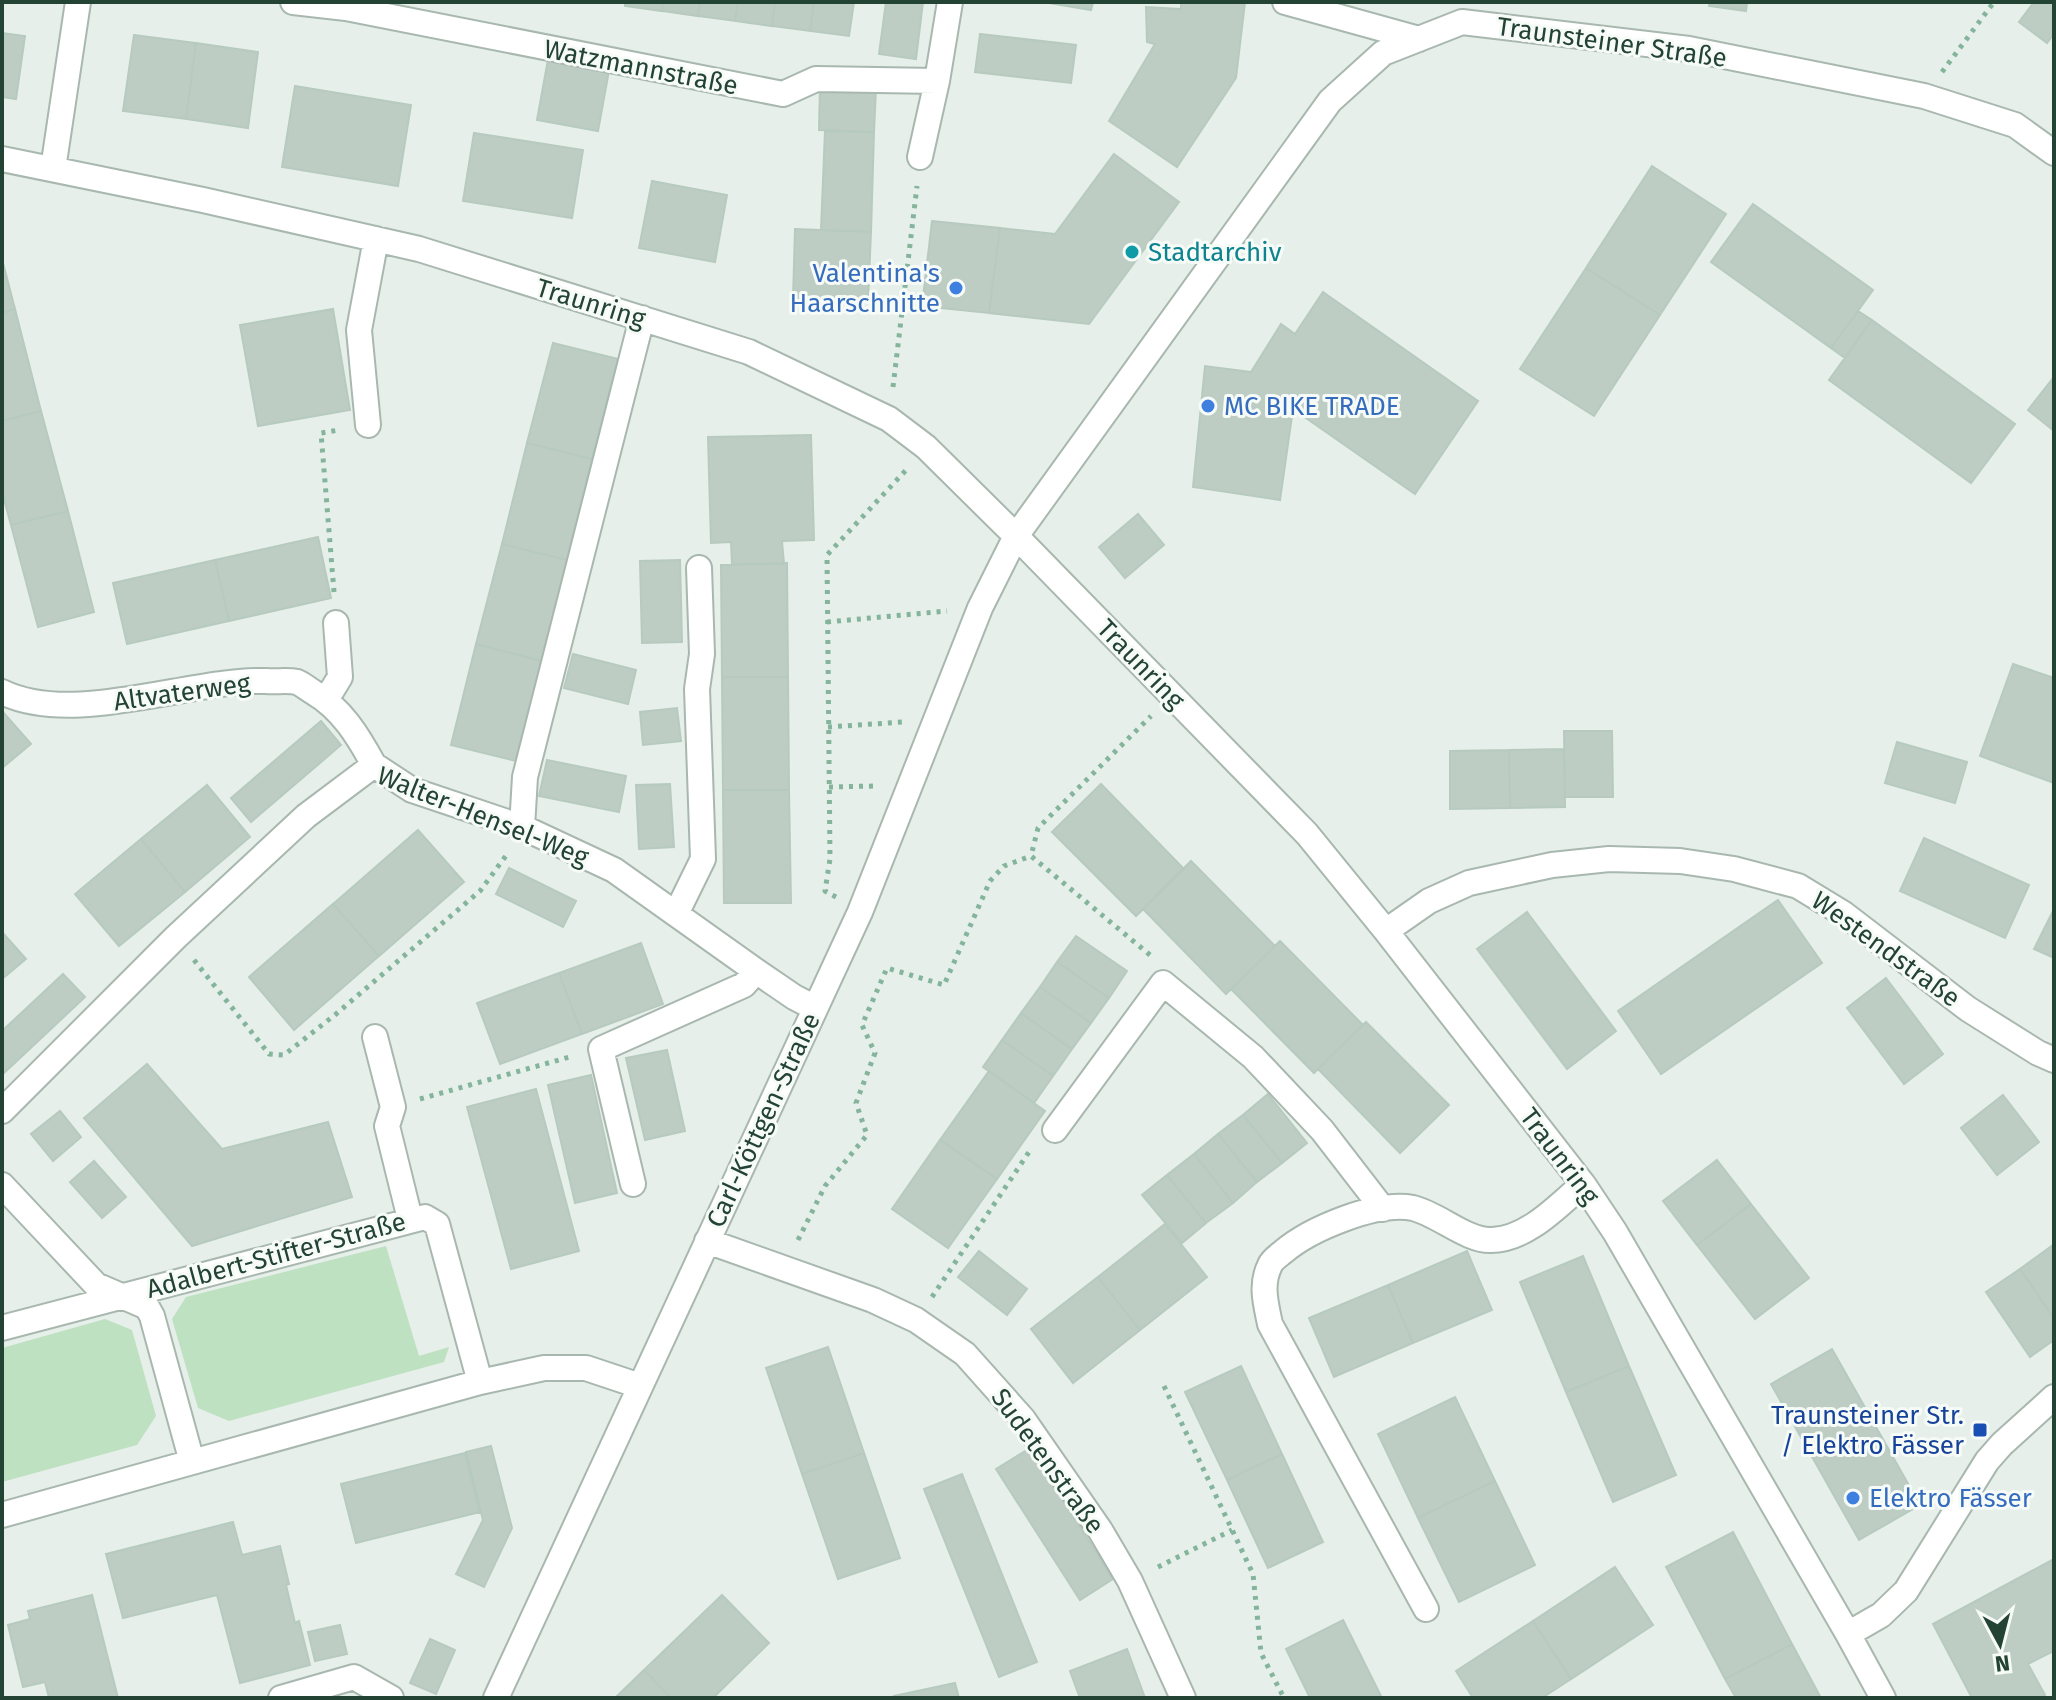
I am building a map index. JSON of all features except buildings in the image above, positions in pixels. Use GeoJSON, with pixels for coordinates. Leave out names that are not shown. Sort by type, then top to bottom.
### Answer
{"type":"FeatureCollection","features":[{"type":"Feature","properties":{"kind":"street"},"geometry":{"type":"LineString","coordinates":[[53,169],[78,2]]}},
{"type":"Feature","properties":{"kind":"street","name":"Watzmannstraße"},"geometry":{"type":"LineString","coordinates":[[293,2],[346,8],[783,94],[816,79],[937,81]]}},
{"type":"Feature","properties":{"kind":"street"},"geometry":{"type":"LineString","coordinates":[[920,157],[950,2]]}},
{"type":"Feature","properties":{"kind":"street"},"geometry":{"type":"LineString","coordinates":[[1285,2],[1419,39]]}},
{"type":"Feature","properties":{"kind":"street","name":"Traunsteiner Straße"},"geometry":{"type":"LineString","coordinates":[[1016,536],[1330,101],[1383,53],[1419,39],[1463,12],[1689,49],[1924,96],[2015,125],[2054,153]]}},
{"type":"Feature","properties":{"kind":"street","name":"Traunring"},"geometry":{"type":"LineString","coordinates":[[2,159],[419,249],[642,318],[749,352],[889,419],[926,447],[1307,834],[1583,1184],[1615,1232],[1883,1698]]}},
{"type":"Feature","properties":{"kind":"street"},"geometry":{"type":"LineString","coordinates":[[368,425],[359,330],[376,239]]}},
{"type":"Feature","properties":{"kind":"street"},"geometry":{"type":"LineString","coordinates":[[522,827],[525,777],[642,318]]}},
{"type":"Feature","properties":{"kind":"street","name":"Carl-Köttgen-Straße"},"geometry":{"type":"LineString","coordinates":[[496,1698],[860,912],[980,608],[1016,536]]}},
{"type":"Feature","properties":{"kind":"street"},"geometry":{"type":"LineString","coordinates":[[676,914],[703,859],[697,689],[702,654],[699,568]]}},
{"type":"Feature","properties":{"kind":"street"},"geometry":{"type":"LineString","coordinates":[[326,700],[340,677],[336,623]]}},
{"type":"Feature","properties":{"kind":"street","name":"Altvaterweg"},"geometry":{"type":"LineString","coordinates":[[2,692],[53,705],[99,703],[242,681],[297,682],[326,700],[341,714],[357,734],[374,765]]}},
{"type":"Feature","properties":{"kind":"street","name":"Walter-Hensel-Weg"},"geometry":{"type":"LineString","coordinates":[[2,1111],[176,937],[306,816],[374,765],[412,790],[522,827],[614,870],[756,971],[815,1008]]}},
{"type":"Feature","properties":{"kind":"street","name":"Westendstraße"},"geometry":{"type":"LineString","coordinates":[[1386,931],[1429,901],[1469,883],[1552,865],[1609,859],[1680,861],[1734,869],[1798,886],[1844,914],[1968,1009],[2054,1060]]}},
{"type":"Feature","properties":{"kind":"street"},"geometry":{"type":"LineString","coordinates":[[633,1184],[601,1049],[744,985],[756,971]]}},
{"type":"Feature","properties":{"kind":"street"},"geometry":{"type":"LineString","coordinates":[[1055,1130],[1163,983],[1253,1057],[1322,1130],[1383,1209]]}},
{"type":"Feature","properties":{"kind":"street"},"geometry":{"type":"LineString","coordinates":[[375,1037],[393,1107],[387,1126],[410,1219]]}},
{"type":"Feature","properties":{"kind":"street"},"geometry":{"type":"LineString","coordinates":[[1426,1609],[1270,1324],[1263,1289],[1270,1263],[1290,1246],[1322,1227],[1359,1213],[1383,1209],[1410,1208],[1436,1216],[1463,1232],[1488,1241],[1506,1239],[1529,1228],[1583,1184]]}},
{"type":"Feature","properties":{"kind":"street"},"geometry":{"type":"LineString","coordinates":[[2,1185],[96,1285],[147,1307],[192,1462]]}},
{"type":"Feature","properties":{"kind":"street","name":"Adalbert-Stifter-Straße"},"geometry":{"type":"LineString","coordinates":[[2,1328],[425,1217],[437,1224],[480,1382]]}},
{"type":"Feature","properties":{"kind":"street","name":"Sudetenstraße"},"geometry":{"type":"LineString","coordinates":[[707,1241],[873,1300],[916,1320],[965,1354],[1023,1419],[1100,1530],[1130,1581],[1183,1698]]}},
{"type":"Feature","properties":{"kind":"street"},"geometry":{"type":"LineString","coordinates":[[2,1515],[480,1382],[544,1368],[586,1368],[640,1386]]}},
{"type":"Feature","properties":{"kind":"street"},"geometry":{"type":"LineString","coordinates":[[1848,1634],[1881,1615],[1906,1591],[1987,1461],[2054,1397]]}},
{"type":"Feature","properties":{"kind":"street"},"geometry":{"type":"LineString","coordinates":[[281,1698],[354,1677],[391,1698]]}},
{"type":"Feature","properties":{"kind":"path"},"geometry":{"type":"LineString","coordinates":[[1924,96],[1994,2]]}},
{"type":"Feature","properties":{"kind":"path"},"geometry":{"type":"LineString","coordinates":[[889,419],[920,157]]}},
{"type":"Feature","properties":{"kind":"path"},"geometry":{"type":"LineString","coordinates":[[336,623],[321,433],[368,425]]}},
{"type":"Feature","properties":{"kind":"path"},"geometry":{"type":"LineString","coordinates":[[860,912],[825,891],[830,859],[827,555],[926,447]]}},
{"type":"Feature","properties":{"kind":"path"},"geometry":{"type":"LineString","coordinates":[[827,622],[980,608]]}},
{"type":"Feature","properties":{"kind":"path"},"geometry":{"type":"LineString","coordinates":[[1031,856],[1038,828],[1172,696]]}},
{"type":"Feature","properties":{"kind":"path"},"geometry":{"type":"LineString","coordinates":[[828,727],[935,721]]}},
{"type":"Feature","properties":{"kind":"path"},"geometry":{"type":"LineString","coordinates":[[829,787],[910,785]]}},
{"type":"Feature","properties":{"kind":"path"},"geometry":{"type":"LineString","coordinates":[[176,937],[269,1054],[284,1055],[480,891],[518,841],[522,827]]}},
{"type":"Feature","properties":{"kind":"path"},"geometry":{"type":"LineString","coordinates":[[1031,856],[1160,963],[1163,983]]}},
{"type":"Feature","properties":{"kind":"path"},"geometry":{"type":"LineString","coordinates":[[784,1269],[825,1186],[867,1135],[856,1103],[875,1053],[862,1025],[887,968],[944,985],[990,881],[1004,866],[1031,856]]}},
{"type":"Feature","properties":{"kind":"path"},"geometry":{"type":"LineString","coordinates":[[393,1107],[601,1049]]}},
{"type":"Feature","properties":{"kind":"path"},"geometry":{"type":"LineString","coordinates":[[916,1320],[1041,1134],[1055,1130]]}},
{"type":"Feature","properties":{"kind":"path"},"geometry":{"type":"LineString","coordinates":[[1164,1386],[1253,1574],[1261,1653],[1284,1698]]}},
{"type":"Feature","properties":{"kind":"path"},"geometry":{"type":"LineString","coordinates":[[1130,1581],[1232,1530]]}},
{"type":"Feature","properties":{"kind":"green space"},"geometry":{"type":"Polygon","coordinates":[[[386,1246],[419,1356],[449,1347],[444,1362],[229,1421],[198,1408],[172,1319],[186,1297],[386,1246]]]}},
{"type":"Feature","properties":{"kind":"green space"},"geometry":{"type":"Polygon","coordinates":[[[105,1319],[132,1330],[156,1416],[137,1445],[2,1482],[2,1348],[105,1319]]]}},
{"type":"Feature","properties":{"kind":"place","name":"Stadtarchiv"},"geometry":{"type":"Point","coordinates":[1132,252]}},
{"type":"Feature","properties":{"kind":"place","name":"Valentina's Haarschnitte"},"geometry":{"type":"Point","coordinates":[956,288]}},
{"type":"Feature","properties":{"kind":"place","name":"MC BIKE TRADE"},"geometry":{"type":"Point","coordinates":[1208,406]}},
{"type":"Feature","properties":{"kind":"place","name":"Traunsteiner Str. / Elektro Fässer"},"geometry":{"type":"Point","coordinates":[1980,1430]}},
{"type":"Feature","properties":{"kind":"place","name":"Elektro Fässer"},"geometry":{"type":"Point","coordinates":[1853,1498]}}]}
